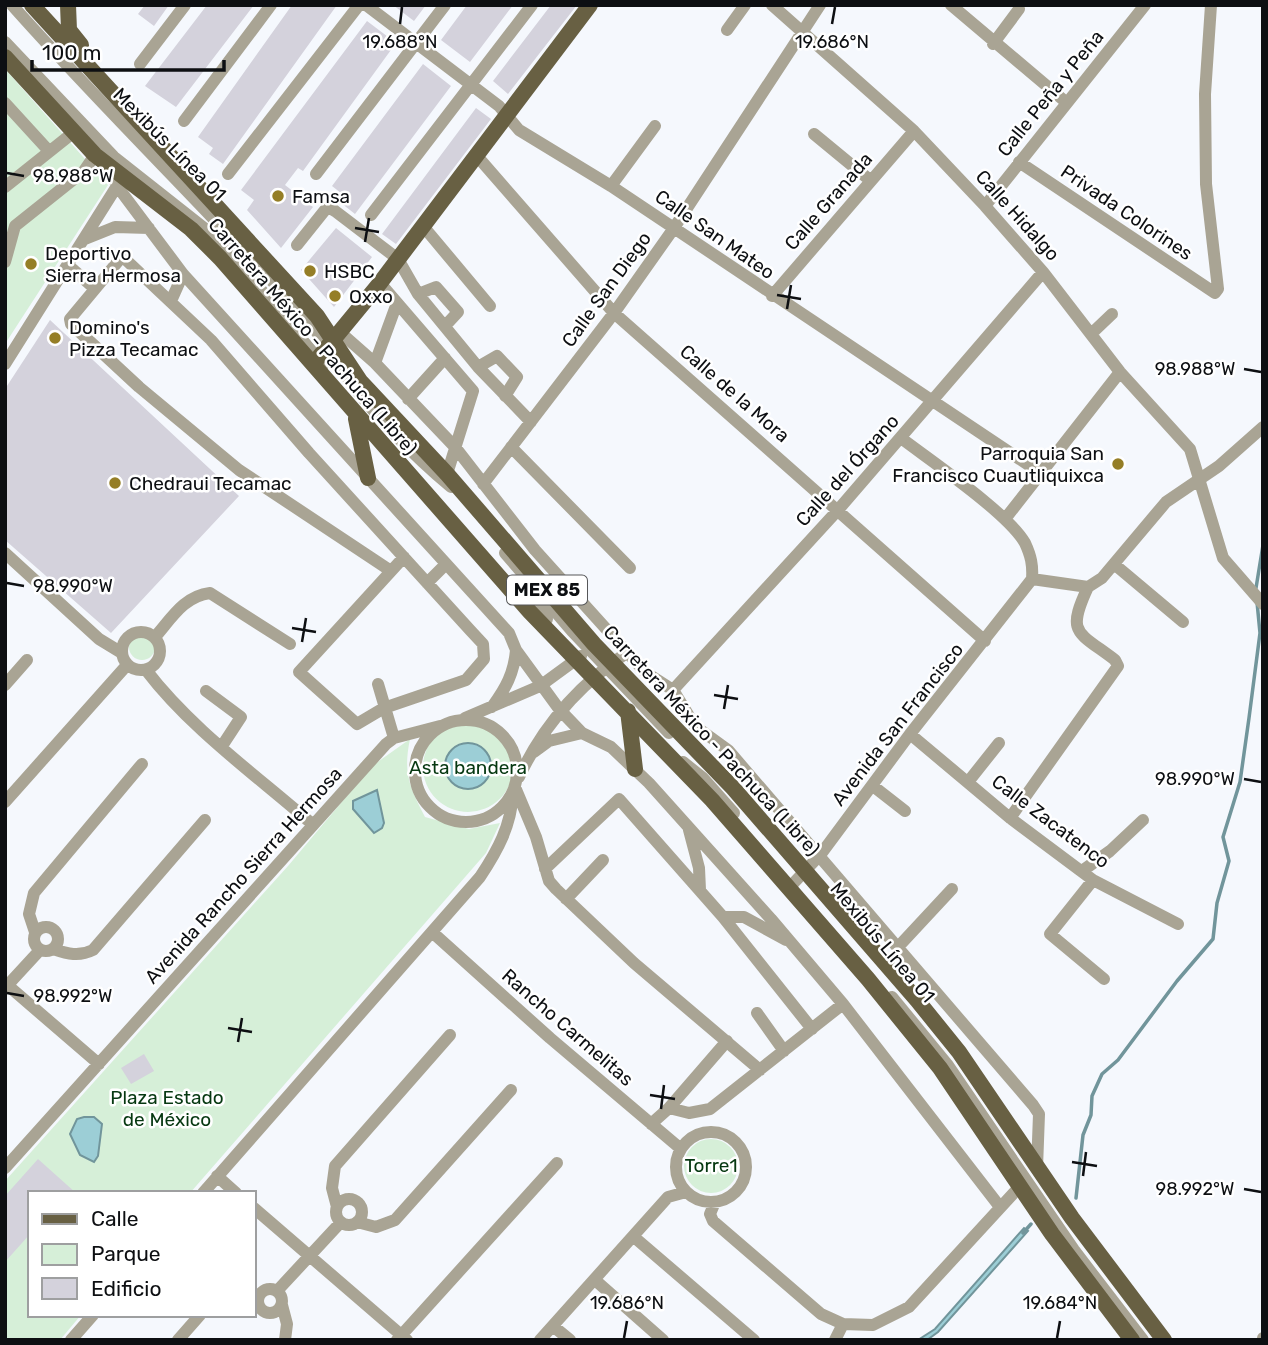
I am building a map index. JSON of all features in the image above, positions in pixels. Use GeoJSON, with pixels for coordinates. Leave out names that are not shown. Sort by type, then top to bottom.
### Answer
{"type":"FeatureCollection","features":[{"type":"Feature","properties":{"kind":"main road"},"geometry":{"type":"LineString","coordinates":[[68,5],[69,30],[123,94],[140,122]]}},
{"type":"Feature","properties":{"kind":"main road"},"geometry":{"type":"LineString","coordinates":[[327,349],[590,5]]}},
{"type":"Feature","properties":{"kind":"main road","name":"Carretera México - Pachuca (Libre)"},"geometry":{"type":"LineString","coordinates":[[35,7],[317,316],[327,349],[356,416],[585,652],[602,671],[628,711],[712,800],[797,880],[959,1052],[1037,1170],[1164,1340]]}},
{"type":"Feature","properties":{"kind":"main road","name":"Carretera México - Pachuca (Libre)"},"geometry":{"type":"LineString","coordinates":[[5,57],[95,155],[191,229],[360,381],[447,474],[524,563],[585,652],[602,671],[690,731],[797,880],[915,1035],[1052,1234],[1132,1340]]}},
{"type":"Feature","properties":{"kind":"main road"},"geometry":{"type":"LineString","coordinates":[[356,416],[368,478]]}},
{"type":"Feature","properties":{"kind":"main road"},"geometry":{"type":"LineString","coordinates":[[628,711],[635,769]]}},
{"type":"Feature","properties":{"kind":"street","name":"Mexibús Línea 01"},"geometry":{"type":"LineString","coordinates":[[12,5],[126,128],[214,216],[315,327],[373,424],[585,652]]}},
{"type":"Feature","properties":{"kind":"street"},"geometry":{"type":"LineString","coordinates":[[140,64],[185,5]]}},
{"type":"Feature","properties":{"kind":"street"},"geometry":{"type":"LineString","coordinates":[[184,121],[271,5]]}},
{"type":"Feature","properties":{"kind":"street"},"geometry":{"type":"LineString","coordinates":[[228,174],[359,5]]}},
{"type":"Feature","properties":{"kind":"street","name":"Calle San Mateo"},"geometry":{"type":"LineString","coordinates":[[366,5],[384,10],[417,44],[499,106],[519,130],[611,186],[1042,474]]}},
{"type":"Feature","properties":{"kind":"street"},"geometry":{"type":"LineString","coordinates":[[316,174],[445,5]]}},
{"type":"Feature","properties":{"kind":"street"},"geometry":{"type":"LineString","coordinates":[[371,215],[531,5]]}},
{"type":"Feature","properties":{"kind":"street"},"geometry":{"type":"LineString","coordinates":[[727,30],[745,5]]}},
{"type":"Feature","properties":{"kind":"street","name":"Calle Hidalgo"},"geometry":{"type":"LineString","coordinates":[[772,5],[914,131],[985,206],[1043,272],[1120,372],[1190,449],[1223,558],[1263,604]]}},
{"type":"Feature","properties":{"kind":"street","name":"Calle San Diego"},"geometry":{"type":"LineString","coordinates":[[482,484],[614,313],[674,228],[820,5]]}},
{"type":"Feature","properties":{"kind":"street"},"geometry":{"type":"LineString","coordinates":[[951,5],[993,44],[1067,103]]}},
{"type":"Feature","properties":{"kind":"street","name":"Calle Peña y Peña"},"geometry":{"type":"LineString","coordinates":[[985,206],[1145,5]]}},
{"type":"Feature","properties":{"kind":"street","name":"Privada Colorines"},"geometry":{"type":"LineString","coordinates":[[1019,162],[1214,293],[1218,289],[1206,184],[1205,94],[1211,5]]}},
{"type":"Feature","properties":{"kind":"street"},"geometry":{"type":"LineString","coordinates":[[993,44],[1019,9]]}},
{"type":"Feature","properties":{"kind":"street","name":"Mexibús Línea 01"},"geometry":{"type":"LineString","coordinates":[[5,42],[114,157],[204,228],[327,349]]}},
{"type":"Feature","properties":{"kind":"street"},"geometry":{"type":"LineString","coordinates":[[5,103],[48,150]]}},
{"type":"Feature","properties":{"kind":"street"},"geometry":{"type":"LineString","coordinates":[[611,186],[655,126]]}},
{"type":"Feature","properties":{"kind":"street","name":"Calle Granada"},"geometry":{"type":"LineString","coordinates":[[772,296],[914,131]]}},
{"type":"Feature","properties":{"kind":"street"},"geometry":{"type":"LineString","coordinates":[[5,187],[48,150],[74,132]]}},
{"type":"Feature","properties":{"kind":"street"},"geometry":{"type":"LineString","coordinates":[[814,134],[871,181]]}},
{"type":"Feature","properties":{"kind":"street"},"geometry":{"type":"LineString","coordinates":[[5,262],[10,229],[84,171],[95,155]]}},
{"type":"Feature","properties":{"kind":"street","name":"Calle de la Mora"},"geometry":{"type":"LineString","coordinates":[[477,156],[614,313],[985,641]]}},
{"type":"Feature","properties":{"kind":"street"},"geometry":{"type":"LineString","coordinates":[[108,166],[117,186],[183,274],[509,633],[516,650],[559,709],[582,733],[611,747],[635,769],[791,943],[843,1004],[1000,1207]]}},
{"type":"Feature","properties":{"kind":"street"},"geometry":{"type":"LineString","coordinates":[[5,364],[117,186]]}},
{"type":"Feature","properties":{"kind":"street"},"geometry":{"type":"LineString","coordinates":[[297,245],[325,210],[330,208],[398,259],[418,294],[478,367],[531,422]]}},
{"type":"Feature","properties":{"kind":"street"},"geometry":{"type":"LineString","coordinates":[[423,226],[490,306]]}},
{"type":"Feature","properties":{"kind":"street"},"geometry":{"type":"LineString","coordinates":[[85,239],[116,227],[149,228]]}},
{"type":"Feature","properties":{"kind":"street"},"geometry":{"type":"LineString","coordinates":[[391,571],[239,470],[139,387],[71,324],[70,319],[120,259],[125,259],[211,340],[483,644],[484,659],[466,680],[384,708],[357,724],[299,672],[404,557]]}},
{"type":"Feature","properties":{"kind":"street"},"geometry":{"type":"LineString","coordinates":[[69,265],[94,288]]}},
{"type":"Feature","properties":{"kind":"street","name":"Calle del Órgano"},"geometry":{"type":"LineString","coordinates":[[673,690],[838,510],[1043,272]]}},
{"type":"Feature","properties":{"kind":"street"},"geometry":{"type":"LineString","coordinates":[[171,302],[183,274]]}},
{"type":"Feature","properties":{"kind":"street"},"geometry":{"type":"LineString","coordinates":[[380,283],[473,391],[447,474]]}},
{"type":"Feature","properties":{"kind":"street"},"geometry":{"type":"LineString","coordinates":[[418,294],[436,287],[458,312],[445,326]]}},
{"type":"Feature","properties":{"kind":"street"},"geometry":{"type":"LineString","coordinates":[[375,363],[397,303]]}},
{"type":"Feature","properties":{"kind":"street"},"geometry":{"type":"LineString","coordinates":[[1091,334],[1112,314]]}},
{"type":"Feature","properties":{"kind":"street"},"geometry":{"type":"LineString","coordinates":[[327,349],[375,363],[455,447],[535,550],[645,672],[673,690],[690,731],[728,750],[821,854],[1039,1114],[1037,1170]]}},
{"type":"Feature","properties":{"kind":"street"},"geometry":{"type":"LineString","coordinates":[[478,367],[492,356],[497,356],[517,377],[505,396]]}},
{"type":"Feature","properties":{"kind":"street"},"geometry":{"type":"LineString","coordinates":[[408,399],[444,358]]}},
{"type":"Feature","properties":{"kind":"street"},"geometry":{"type":"LineString","coordinates":[[1004,519],[1120,372]]}},
{"type":"Feature","properties":{"kind":"street"},"geometry":{"type":"LineString","coordinates":[[1010,817],[1118,666],[1115,660],[1079,633],[1075,625],[1076,614],[1088,587],[1102,578],[1166,502],[1198,481],[1263,427]]}},
{"type":"Feature","properties":{"kind":"street"},"geometry":{"type":"LineString","coordinates":[[901,438],[1004,519],[1024,541],[1033,564],[1032,579],[1088,587]]}},
{"type":"Feature","properties":{"kind":"street"},"geometry":{"type":"LineString","coordinates":[[511,447],[630,568]]}},
{"type":"Feature","properties":{"kind":"street"},"geometry":{"type":"LineString","coordinates":[[524,563],[535,550]]}},
{"type":"Feature","properties":{"kind":"street"},"geometry":{"type":"LineString","coordinates":[[5,553],[136,670],[146,670],[158,660],[160,652],[155,637]]}},
{"type":"Feature","properties":{"kind":"street"},"geometry":{"type":"LineString","coordinates":[[427,583],[446,564]]}},
{"type":"Feature","properties":{"kind":"street"},"geometry":{"type":"LineString","coordinates":[[1114,564],[1183,622]]}},
{"type":"Feature","properties":{"kind":"street","name":"Avenida San Francisco"},"geometry":{"type":"LineString","coordinates":[[797,880],[821,854],[910,734],[1032,579]]}},
{"type":"Feature","properties":{"kind":"street"},"geometry":{"type":"LineString","coordinates":[[155,637],[187,600],[209,593],[290,644]]}},
{"type":"Feature","properties":{"kind":"street"},"geometry":{"type":"LineString","coordinates":[[378,684],[394,738],[465,719],[540,686],[608,631]]}},
{"type":"Feature","properties":{"kind":"street"},"geometry":{"type":"LineString","coordinates":[[5,802],[125,659],[123,644],[137,632],[155,637]]}},
{"type":"Feature","properties":{"kind":"street"},"geometry":{"type":"LineString","coordinates":[[491,709],[507,687],[516,650]]}},
{"type":"Feature","properties":{"kind":"street"},"geometry":{"type":"LineString","coordinates":[[440,726],[421,746],[414,773],[419,791],[429,807],[455,821],[484,820],[501,809],[515,787],[528,757],[559,709],[628,652]]}},
{"type":"Feature","properties":{"kind":"street"},"geometry":{"type":"LineString","coordinates":[[5,684],[27,660]]}},
{"type":"Feature","properties":{"kind":"street"},"geometry":{"type":"LineString","coordinates":[[146,670],[161,690],[312,824]]}},
{"type":"Feature","properties":{"kind":"street","name":"Mexibús Línea 01"},"geometry":{"type":"LineString","coordinates":[[602,671],[681,761],[704,778],[950,1052],[1062,1215],[1159,1340]]}},
{"type":"Feature","properties":{"kind":"street"},"geometry":{"type":"LineString","coordinates":[[206,691],[241,717],[222,746]]}},
{"type":"Feature","properties":{"kind":"street"},"geometry":{"type":"LineString","coordinates":[[205,1191],[480,877],[500,846],[511,816],[516,757],[506,737],[488,723],[465,719]]}},
{"type":"Feature","properties":{"kind":"street"},"geometry":{"type":"LineString","coordinates":[[528,757],[549,741],[582,733]]}},
{"type":"Feature","properties":{"kind":"street","name":"Calle Zacatenco"},"geometry":{"type":"LineString","coordinates":[[910,734],[1010,817],[1093,880],[1178,924]]}},
{"type":"Feature","properties":{"kind":"street","name":"Avenida Rancho Sierra Hermosa"},"geometry":{"type":"LineString","coordinates":[[5,1168],[312,824],[394,738]]}},
{"type":"Feature","properties":{"kind":"street"},"geometry":{"type":"LineString","coordinates":[[968,782],[999,743]]}},
{"type":"Feature","properties":{"kind":"street"},"geometry":{"type":"LineString","coordinates":[[142,765],[34,893],[29,914],[35,932],[35,945],[71,954],[93,950],[205,820]]}},
{"type":"Feature","properties":{"kind":"street"},"geometry":{"type":"LineString","coordinates":[[873,786],[905,811]]}},
{"type":"Feature","properties":{"kind":"street"},"geometry":{"type":"LineString","coordinates":[[515,787],[549,881],[634,963],[760,1070]]}},
{"type":"Feature","properties":{"kind":"street"},"geometry":{"type":"LineString","coordinates":[[545,869],[619,799],[723,917],[812,1029]]}},
{"type":"Feature","properties":{"kind":"street"},"geometry":{"type":"LineString","coordinates":[[1082,871],[1110,851],[1143,820]]}},
{"type":"Feature","properties":{"kind":"street"},"geometry":{"type":"LineString","coordinates":[[688,827],[698,868],[700,890]]}},
{"type":"Feature","properties":{"kind":"street"},"geometry":{"type":"LineString","coordinates":[[566,899],[603,860]]}},
{"type":"Feature","properties":{"kind":"street","name":"Mexibús Línea 01"},"geometry":{"type":"LineString","coordinates":[[797,880],[947,1064],[1074,1250],[1143,1340]]}},
{"type":"Feature","properties":{"kind":"street"},"geometry":{"type":"LineString","coordinates":[[1093,880],[1050,934],[1104,979]]}},
{"type":"Feature","properties":{"kind":"street"},"geometry":{"type":"LineString","coordinates":[[899,946],[952,889]]}},
{"type":"Feature","properties":{"kind":"street"},"geometry":{"type":"LineString","coordinates":[[723,917],[744,917],[791,943]]}},
{"type":"Feature","properties":{"kind":"street"},"geometry":{"type":"LineString","coordinates":[[35,932],[46,926],[57,932],[57,944],[6,985],[99,1064]]}},
{"type":"Feature","properties":{"kind":"street","name":"Rancho Carmelitas"},"geometry":{"type":"LineString","coordinates":[[432,932],[550,1038],[681,1149]]}},
{"type":"Feature","properties":{"kind":"street"},"geometry":{"type":"LineString","coordinates":[[669,1108],[689,1113],[710,1109],[843,1004]]}},
{"type":"Feature","properties":{"kind":"street"},"geometry":{"type":"LineString","coordinates":[[757,1013],[784,1051]]}},
{"type":"Feature","properties":{"kind":"street"},"geometry":{"type":"LineString","coordinates":[[341,1222],[332,1188],[335,1166],[450,1035]]}},
{"type":"Feature","properties":{"kind":"street"},"geometry":{"type":"LineString","coordinates":[[651,1124],[669,1108],[727,1041]]}},
{"type":"Feature","properties":{"kind":"street"},"geometry":{"type":"LineString","coordinates":[[341,1222],[376,1227],[395,1220],[510,1090]]}},
{"type":"Feature","properties":{"kind":"street"},"geometry":{"type":"LineString","coordinates":[[706,1132],[722,1134],[735,1142],[744,1155],[743,1178],[730,1197],[715,1202],[699,1201],[686,1192],[677,1172],[681,1149],[692,1138],[706,1132]]}},
{"type":"Feature","properties":{"kind":"street"},"geometry":{"type":"LineString","coordinates":[[256,1210],[402,1338],[557,1163]]}},
{"type":"Feature","properties":{"kind":"street"},"geometry":{"type":"LineString","coordinates":[[217,1176],[234,1191]]}},
{"type":"Feature","properties":{"kind":"street"},"geometry":{"type":"LineString","coordinates":[[715,1202],[710,1214],[713,1221],[821,1314],[843,1324],[873,1325],[909,1307],[1000,1207],[1024,1190]]}},
{"type":"Feature","properties":{"kind":"street"},"geometry":{"type":"LineString","coordinates":[[540,1340],[668,1197],[686,1192]]}},
{"type":"Feature","properties":{"kind":"street"},"geometry":{"type":"LineString","coordinates":[[337,1207],[346,1199],[357,1201],[362,1212],[357,1223]]}},
{"type":"Feature","properties":{"kind":"street"},"geometry":{"type":"LineString","coordinates":[[277,1291],[341,1222]]}},
{"type":"Feature","properties":{"kind":"street"},"geometry":{"type":"LineString","coordinates":[[634,1237],[754,1340]]}},
{"type":"Feature","properties":{"kind":"street"},"geometry":{"type":"LineString","coordinates":[[595,1280],[663,1340]]}},
{"type":"Feature","properties":{"kind":"street"},"geometry":{"type":"LineString","coordinates":[[282,1305],[274,1313],[263,1311],[258,1301],[259,1290],[277,1291],[282,1297],[287,1324],[285,1340]]}},
{"type":"Feature","properties":{"kind":"street"},"geometry":{"type":"LineString","coordinates":[[71,1340],[91,1317]]}},
{"type":"Feature","properties":{"kind":"street"},"geometry":{"type":"LineString","coordinates":[[178,1340],[198,1317]]}},
{"type":"Feature","properties":{"kind":"street"},"geometry":{"type":"LineString","coordinates":[[835,1340],[843,1324]]}},
{"type":"Feature","properties":{"kind":"street"},"geometry":{"type":"LineString","coordinates":[[553,1326],[570,1340]]}},
{"type":"Feature","properties":{"kind":"green space","name":"Deportivo Sierra Hermosa"},"geometry":{"type":"Polygon","coordinates":[[[5,69],[108,185],[5,344],[5,69]]]}},
{"type":"Feature","properties":{"kind":"green space"},"geometry":{"type":"Polygon","coordinates":[[[142,634],[151,638],[155,647],[151,656],[142,660],[133,656],[129,647],[133,638],[142,634]]]}},
{"type":"Feature","properties":{"kind":"green space","name":"Asta bandera"},"geometry":{"type":"Polygon","coordinates":[[[468,722],[485,725],[500,735],[510,750],[513,767],[510,784],[500,799],[485,809],[468,812],[451,809],[436,799],[426,784],[423,767],[426,750],[436,735],[451,725],[468,722]]]}},
{"type":"Feature","properties":{"kind":"green space","name":"Plaza Estado de México"},"geometry":{"type":"Polygon","coordinates":[[[410,739],[407,770],[415,797],[425,817],[469,829],[500,823],[486,853],[192,1191],[28,1191],[28,1317],[79,1317],[60,1340],[5,1340],[5,1181],[288,866],[372,766],[410,739]]]}},
{"type":"Feature","properties":{"kind":"green space","name":"Torre1"},"geometry":{"type":"Polygon","coordinates":[[[716,1139],[726,1143],[734,1151],[738,1166],[734,1181],[726,1189],[706,1193],[696,1189],[688,1181],[684,1161],[688,1151],[696,1143],[716,1139]]]}},
{"type":"Feature","properties":{"kind":"water"},"geometry":{"type":"Polygon","coordinates":[[[468,743],[484,750],[491,766],[484,782],[468,789],[452,782],[445,766],[452,750],[468,743]]]}},
{"type":"Feature","properties":{"kind":"water"},"geometry":{"type":"Polygon","coordinates":[[[377,790],[384,823],[382,828],[374,833],[353,809],[353,801],[377,790]]]}},
{"type":"Feature","properties":{"kind":"water"},"geometry":{"type":"Polygon","coordinates":[[[94,1117],[102,1124],[98,1156],[94,1162],[80,1155],[70,1134],[77,1119],[94,1117]]]}},
{"type":"Feature","properties":{"kind":"water"},"geometry":{"type":"Polygon","coordinates":[[[1024,1228],[1028,1231],[938,1332],[927,1340],[918,1340],[935,1329],[1024,1228]]]}},
{"type":"Feature","properties":{"kind":"building"},"geometry":{"type":"Polygon","coordinates":[[[145,5],[169,5],[154,26],[138,14],[145,5]]]}},
{"type":"Feature","properties":{"kind":"building"},"geometry":{"type":"Polygon","coordinates":[[[207,5],[254,5],[176,107],[145,86],[207,5]]]}},
{"type":"Feature","properties":{"kind":"building"},"geometry":{"type":"Polygon","coordinates":[[[292,5],[337,5],[223,164],[209,154],[213,148],[198,137],[292,5]]]}},
{"type":"Feature","properties":{"kind":"building"},"geometry":{"type":"Polygon","coordinates":[[[393,5],[426,5],[414,21],[393,5]]]}},
{"type":"Feature","properties":{"kind":"building"},"geometry":{"type":"Polygon","coordinates":[[[467,5],[513,5],[470,62],[441,40],[467,5]]]}},
{"type":"Feature","properties":{"kind":"building"},"geometry":{"type":"Polygon","coordinates":[[[551,5],[577,5],[508,94],[493,81],[551,5]]]}},
{"type":"Feature","properties":{"kind":"building"},"geometry":{"type":"Polygon","coordinates":[[[367,21],[396,43],[303,171],[298,168],[285,185],[313,207],[281,248],[247,210],[254,200],[241,190],[367,21]]]}},
{"type":"Feature","properties":{"kind":"building"},"geometry":{"type":"Polygon","coordinates":[[[423,64],[451,86],[355,214],[341,203],[346,197],[332,186],[423,64]]]}},
{"type":"Feature","properties":{"kind":"building"},"geometry":{"type":"Polygon","coordinates":[[[476,108],[491,119],[396,244],[382,234],[476,108]]]}},
{"type":"Feature","properties":{"kind":"building"},"geometry":{"type":"Polygon","coordinates":[[[336,228],[372,257],[334,307],[301,270],[336,228]]]}},
{"type":"Feature","properties":{"kind":"building","name":"Chedraui Tecamac"},"geometry":{"type":"Polygon","coordinates":[[[50,320],[239,496],[111,633],[5,540],[5,389],[50,320]]]}},
{"type":"Feature","properties":{"kind":"building"},"geometry":{"type":"Polygon","coordinates":[[[144,1054],[154,1071],[131,1084],[121,1068],[144,1054]]]}},
{"type":"Feature","properties":{"kind":"building"},"geometry":{"type":"Polygon","coordinates":[[[38,1159],[74,1191],[28,1191],[28,1236],[5,1262],[5,1196],[38,1159]]]}},
{"type":"Feature","properties":{"kind":"waterway"},"geometry":{"type":"LineString","coordinates":[[1256,588],[1263,545]]}},
{"type":"Feature","properties":{"kind":"waterway"},"geometry":{"type":"LineString","coordinates":[[1076,1198],[1083,1135],[1091,1115],[1092,1096],[1102,1074],[1118,1060],[1177,981],[1213,939],[1217,903],[1229,861],[1223,837],[1240,782],[1249,718],[1260,633],[1257,602]]}},
{"type":"Feature","properties":{"kind":"waterway"},"geometry":{"type":"LineString","coordinates":[[1023,1233],[1031,1224]]}},
{"type":"Feature","properties":{"kind":"place","name":"Famsa"},"geometry":{"type":"Point","coordinates":[278,196]}},
{"type":"Feature","properties":{"kind":"place","name":"Deportivo Sierra Hermosa"},"geometry":{"type":"Point","coordinates":[31,264]}},
{"type":"Feature","properties":{"kind":"place","name":"HSBC"},"geometry":{"type":"Point","coordinates":[310,271]}},
{"type":"Feature","properties":{"kind":"place","name":"Oxxo"},"geometry":{"type":"Point","coordinates":[335,296]}},
{"type":"Feature","properties":{"kind":"place","name":"Domino's Pizza Tecamac"},"geometry":{"type":"Point","coordinates":[55,338]}},
{"type":"Feature","properties":{"kind":"place","name":"Parroquia San Francisco Cuautliquixca"},"geometry":{"type":"Point","coordinates":[1118,464]}},
{"type":"Feature","properties":{"kind":"place","name":"Chedraui Tecamac"},"geometry":{"type":"Point","coordinates":[115,483]}}]}
